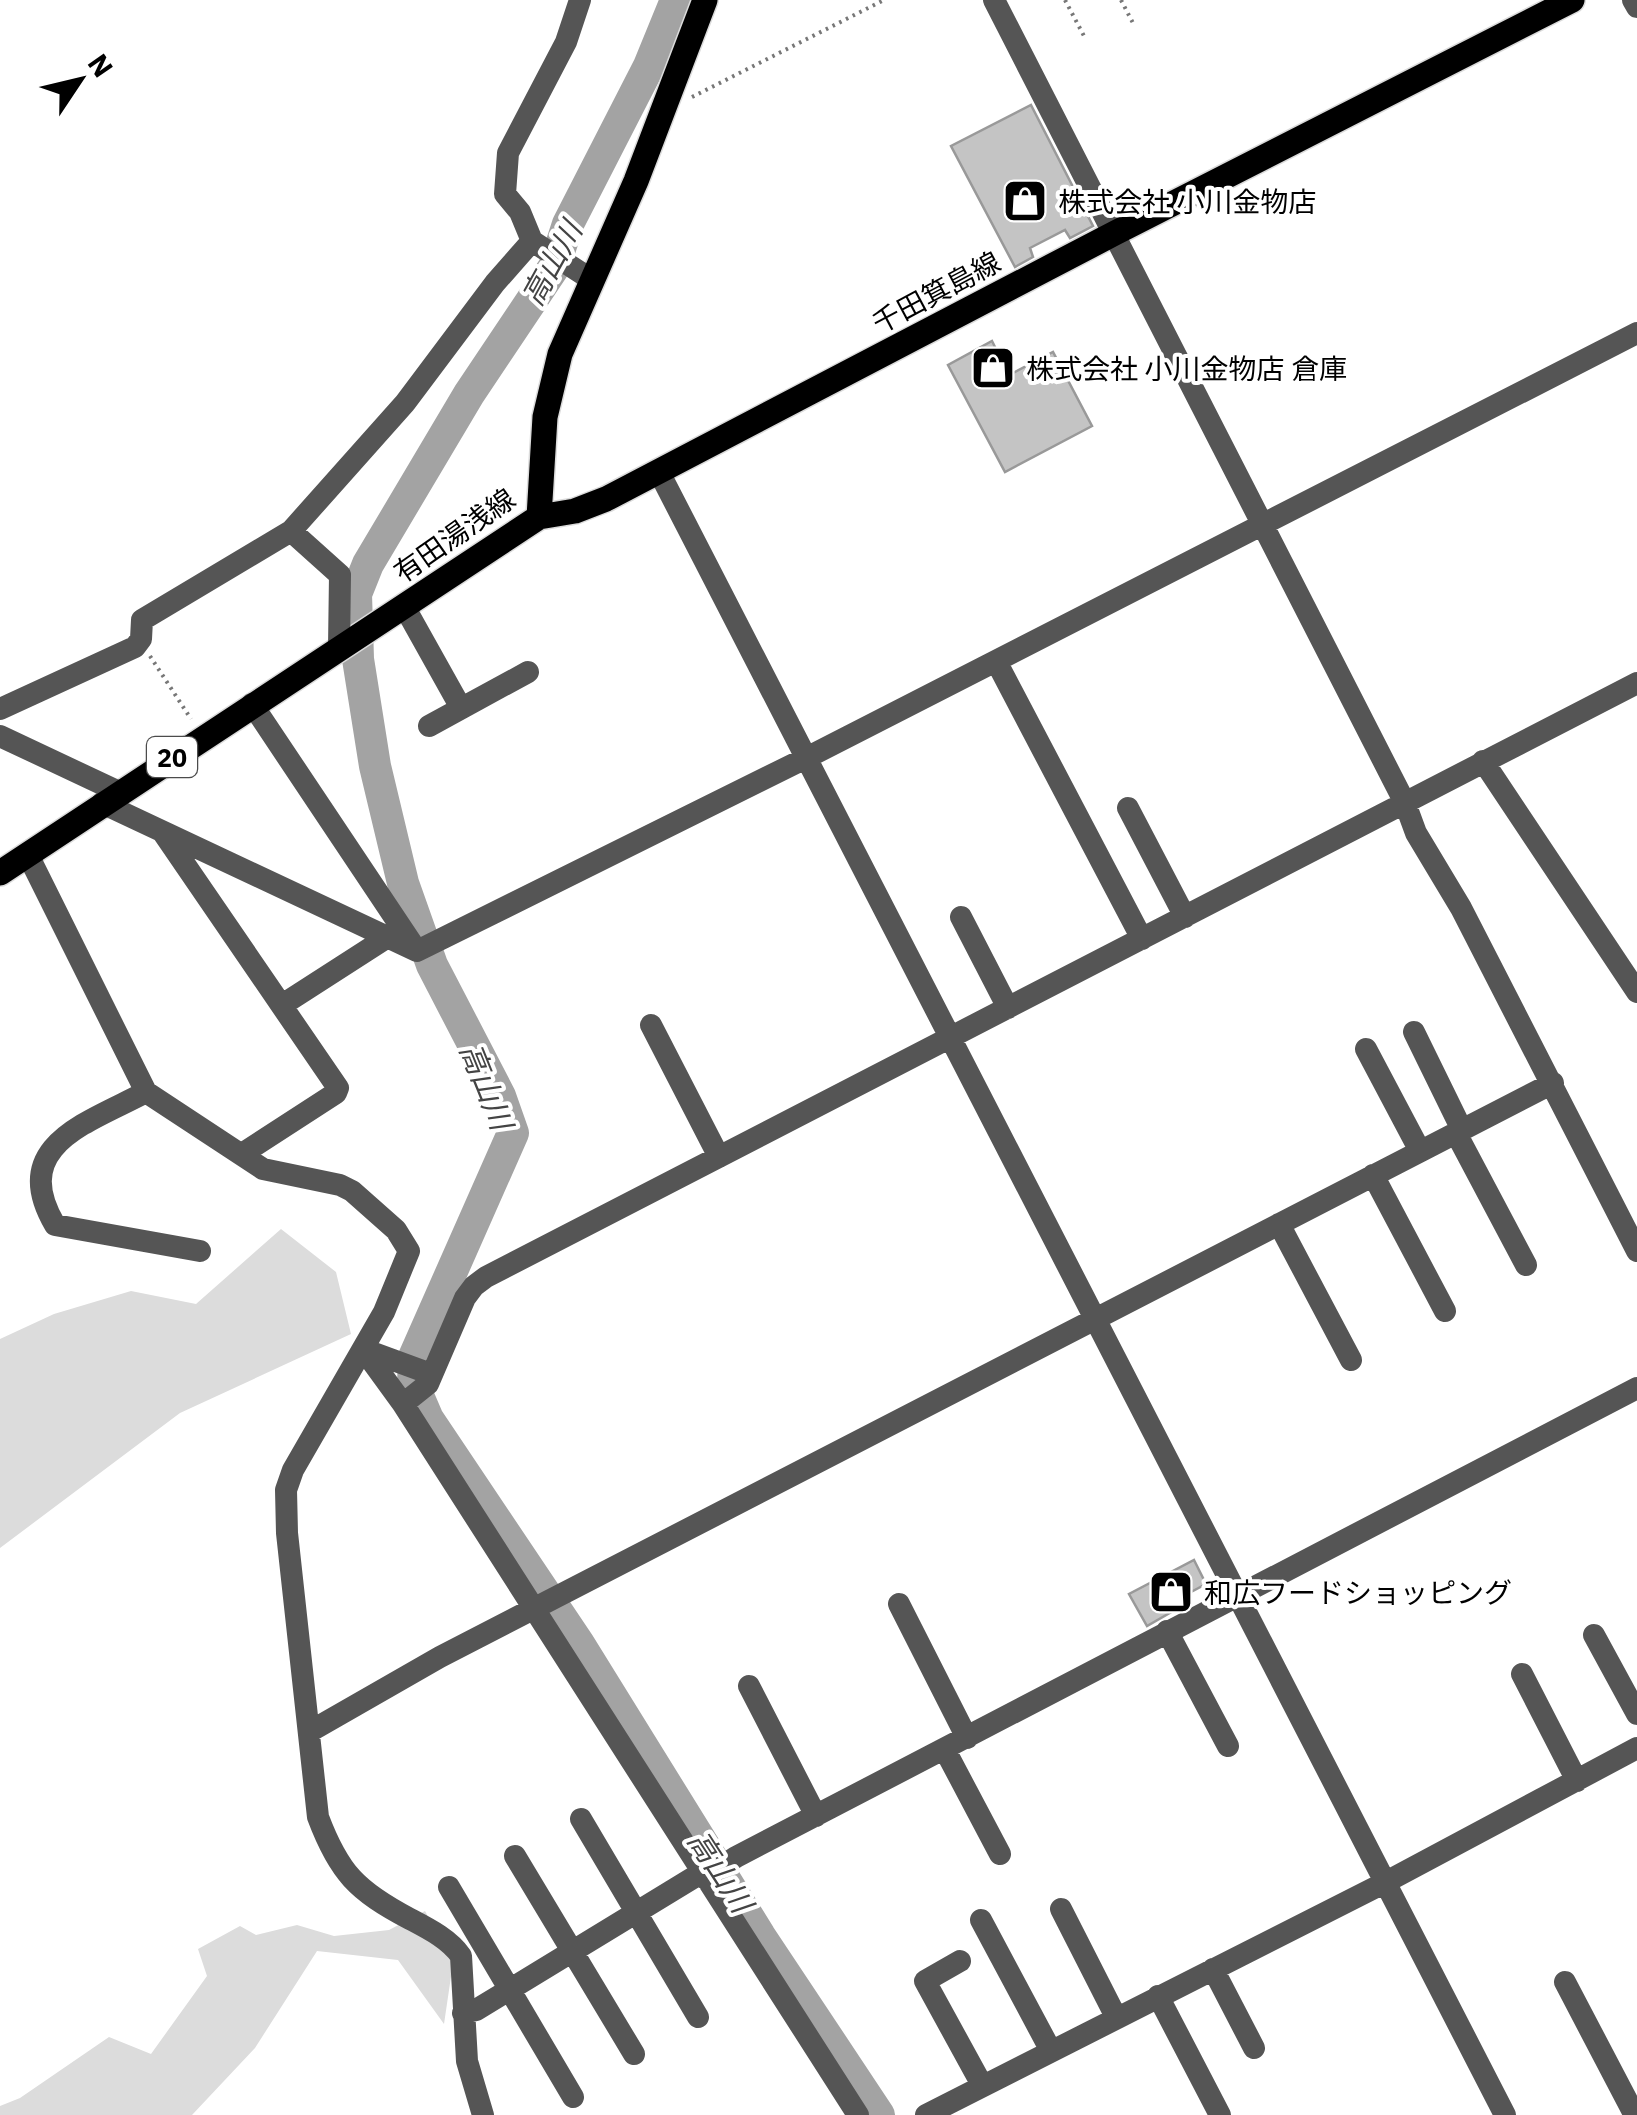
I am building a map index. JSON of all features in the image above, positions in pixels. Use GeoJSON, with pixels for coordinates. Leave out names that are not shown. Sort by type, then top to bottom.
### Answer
{"type":"FeatureCollection","features":[{"type":"Feature","properties":{"kind":"main road","name":"有田湯浅線"},"geometry":{"type":"LineString","coordinates":[[0,873],[538,517],[551,384],[572,320],[636,180],[705,0]]}},
{"type":"Feature","properties":{"kind":"main road","name":"千田箕島線"},"geometry":{"type":"LineString","coordinates":[[538,517],[588,507],[659,472],[1572,0]]}},
{"type":"Feature","properties":{"kind":"street"},"geometry":{"type":"LineString","coordinates":[[580,0],[566,42],[508,153],[505,194],[547,251],[592,280]]}},
{"type":"Feature","properties":{"kind":"street"},"geometry":{"type":"LineString","coordinates":[[994,0],[1264,524],[1405,803],[1416,833],[1461,908],[1637,1252]]}},
{"type":"Feature","properties":{"kind":"street"},"geometry":{"type":"LineString","coordinates":[[1633,0],[1637,7]]}},
{"type":"Feature","properties":{"kind":"street"},"geometry":{"type":"LineString","coordinates":[[0,710],[135,648],[141,639],[142,620],[291,531],[405,402],[495,282],[547,251]]}},
{"type":"Feature","properties":{"kind":"street"},"geometry":{"type":"LineString","coordinates":[[0,736],[111,798],[162,832],[395,933],[417,951],[806,758],[1637,333]]}},
{"type":"Feature","properties":{"kind":"street"},"geometry":{"type":"LineString","coordinates":[[659,472],[1505,2115]]}},
{"type":"Feature","properties":{"kind":"street"},"geometry":{"type":"LineString","coordinates":[[291,531],[340,575],[342,646]]}},
{"type":"Feature","properties":{"kind":"street"},"geometry":{"type":"LineString","coordinates":[[404,606],[461,708]]}},
{"type":"Feature","properties":{"kind":"street"},"geometry":{"type":"LineString","coordinates":[[996,661],[1142,939]]}},
{"type":"Feature","properties":{"kind":"street"},"geometry":{"type":"LineString","coordinates":[[428,726],[528,672]]}},
{"type":"Feature","properties":{"kind":"street"},"geometry":{"type":"LineString","coordinates":[[402,1404],[424,1388],[474,1286],[1637,683]]}},
{"type":"Feature","properties":{"kind":"street"},"geometry":{"type":"LineString","coordinates":[[252,704],[395,933]]}},
{"type":"Feature","properties":{"kind":"street"},"geometry":{"type":"LineString","coordinates":[[1483,761],[1637,992]]}},
{"type":"Feature","properties":{"kind":"street"},"geometry":{"type":"LineString","coordinates":[[1128,808],[1185,917]]}},
{"type":"Feature","properties":{"kind":"street"},"geometry":{"type":"LineString","coordinates":[[162,832],[338,1088],[242,1154]]}},
{"type":"Feature","properties":{"kind":"street"},"geometry":{"type":"LineString","coordinates":[[28,855],[146,1092],[263,1169],[352,1190],[384,1218],[409,1251],[363,1350],[304,1448],[286,1490],[287,1533],[318,1817],[337,1863],[348,1876],[454,1946],[464,1968],[466,2061],[483,2115]]}},
{"type":"Feature","properties":{"kind":"street"},"geometry":{"type":"LineString","coordinates":[[961,917],[1008,1008]]}},
{"type":"Feature","properties":{"kind":"street"},"geometry":{"type":"LineString","coordinates":[[282,1005],[395,933]]}},
{"type":"Feature","properties":{"kind":"street"},"geometry":{"type":"LineString","coordinates":[[651,1025],[719,1157]]}},
{"type":"Feature","properties":{"kind":"street"},"geometry":{"type":"LineString","coordinates":[[1414,1032],[1526,1265]]}},
{"type":"Feature","properties":{"kind":"street"},"geometry":{"type":"LineString","coordinates":[[1366,1049],[1420,1151]]}},
{"type":"Feature","properties":{"kind":"street"},"geometry":{"type":"LineString","coordinates":[[309,1732],[395,1681],[532,1609],[1553,1083]]}},
{"type":"Feature","properties":{"kind":"street"},"geometry":{"type":"LineString","coordinates":[[146,1092],[60,1138],[40,1170],[44,1206],[55,1225],[200,1251]]}},
{"type":"Feature","properties":{"kind":"street"},"geometry":{"type":"LineString","coordinates":[[1373,1175],[1446,1311]]}},
{"type":"Feature","properties":{"kind":"street"},"geometry":{"type":"LineString","coordinates":[[1279,1224],[1351,1360]]}},
{"type":"Feature","properties":{"kind":"street"},"geometry":{"type":"LineString","coordinates":[[363,1350],[431,1374]]}},
{"type":"Feature","properties":{"kind":"street"},"geometry":{"type":"LineString","coordinates":[[363,1350],[402,1404],[858,2115]]}},
{"type":"Feature","properties":{"kind":"street"},"geometry":{"type":"LineString","coordinates":[[463,2013],[476,2010],[702,1875],[1637,1388]]}},
{"type":"Feature","properties":{"kind":"street"},"geometry":{"type":"LineString","coordinates":[[899,1604],[968,1738]]}},
{"type":"Feature","properties":{"kind":"street"},"geometry":{"type":"LineString","coordinates":[[1167,1632],[1228,1746]]}},
{"type":"Feature","properties":{"kind":"street"},"geometry":{"type":"LineString","coordinates":[[1594,1635],[1637,1714]]}},
{"type":"Feature","properties":{"kind":"street"},"geometry":{"type":"LineString","coordinates":[[1522,1674],[1578,1780]]}},
{"type":"Feature","properties":{"kind":"street"},"geometry":{"type":"LineString","coordinates":[[749,1686],[816,1816]]}},
{"type":"Feature","properties":{"kind":"street"},"geometry":{"type":"LineString","coordinates":[[926,2115],[974,2098],[1051,2051],[1386,1882],[1637,1748]]}},
{"type":"Feature","properties":{"kind":"street"},"geometry":{"type":"LineString","coordinates":[[945,1750],[1000,1854]]}},
{"type":"Feature","properties":{"kind":"street"},"geometry":{"type":"LineString","coordinates":[[581,1820],[698,2016]]}},
{"type":"Feature","properties":{"kind":"street"},"geometry":{"type":"LineString","coordinates":[[515,1856],[634,2054]]}},
{"type":"Feature","properties":{"kind":"street"},"geometry":{"type":"LineString","coordinates":[[449,1887],[573,2097]]}},
{"type":"Feature","properties":{"kind":"street"},"geometry":{"type":"LineString","coordinates":[[1060,1910],[1116,2017]]}},
{"type":"Feature","properties":{"kind":"street"},"geometry":{"type":"LineString","coordinates":[[981,1920],[1051,2051]]}},
{"type":"Feature","properties":{"kind":"street"},"geometry":{"type":"LineString","coordinates":[[960,1961],[925,1981],[974,2098]]}},
{"type":"Feature","properties":{"kind":"street"},"geometry":{"type":"LineString","coordinates":[[1213,1969],[1254,2048]]}},
{"type":"Feature","properties":{"kind":"street"},"geometry":{"type":"LineString","coordinates":[[1564,1982],[1630,2110]]}},
{"type":"Feature","properties":{"kind":"street"},"geometry":{"type":"LineString","coordinates":[[1158,1996],[1220,2115]]}},
{"type":"Feature","properties":{"kind":"path"},"geometry":{"type":"LineString","coordinates":[[664,102],[682,102],[884,0]]}},
{"type":"Feature","properties":{"kind":"path"},"geometry":{"type":"LineString","coordinates":[[1065,0],[1084,36]]}},
{"type":"Feature","properties":{"kind":"path"},"geometry":{"type":"LineString","coordinates":[[1121,0],[1134,26]]}},
{"type":"Feature","properties":{"kind":"path"},"geometry":{"type":"LineString","coordinates":[[141,639],[202,738]]}},
{"type":"Feature","properties":{"kind":"shaded area"},"geometry":{"type":"Polygon","coordinates":[[[281,1229],[336,1272],[351,1334],[180,1413],[0,1548],[0,1339],[54,1314],[131,1291],[196,1304],[281,1229]]]}},
{"type":"Feature","properties":{"kind":"shaded area"},"geometry":{"type":"Polygon","coordinates":[[[425,1911],[453,1963],[444,2024],[398,1960],[317,1951],[255,2048],[192,2115],[0,2115],[0,2106],[20,2098],[109,2037],[151,2054],[207,1976],[198,1949],[240,1926],[256,1935],[297,1925],[334,1936],[389,1930],[425,1911]]]}},
{"type":"Feature","properties":{"kind":"building"},"geometry":{"type":"Polygon","coordinates":[[[1031,105],[1093,226],[1070,238],[1065,230],[1030,248],[1033,257],[1015,267],[951,146],[1031,105]]]}},
{"type":"Feature","properties":{"kind":"building"},"geometry":{"type":"Polygon","coordinates":[[[992,341],[1009,375],[1053,352],[1092,426],[1005,472],[948,365],[992,341]]]}},
{"type":"Feature","properties":{"kind":"building","name":"和広フードショッピング"},"geometry":{"type":"Polygon","coordinates":[[[1194,1560],[1206,1584],[1176,1600],[1180,1607],[1147,1626],[1129,1594],[1194,1560]]]}},
{"type":"Feature","properties":{"kind":"waterway","name":"高山川"},"geometry":{"type":"LineString","coordinates":[[676,0],[649,66],[568,224],[554,267],[469,394],[368,564],[356,594],[358,659],[375,766],[403,883],[432,965],[500,1096],[513,1133],[414,1357],[413,1384],[428,1419],[579,1644],[760,1936],[879,2115]]}},
{"type":"Feature","properties":{"kind":"place","name":"株式会社 小川金物店"},"geometry":{"type":"Point","coordinates":[1025,201]}},
{"type":"Feature","properties":{"kind":"place","name":"株式会社 小川金物店 倉庫"},"geometry":{"type":"Point","coordinates":[993,368]}},
{"type":"Feature","properties":{"kind":"place","name":"和広フードショッピング"},"geometry":{"type":"Point","coordinates":[1171,1592]}}]}
